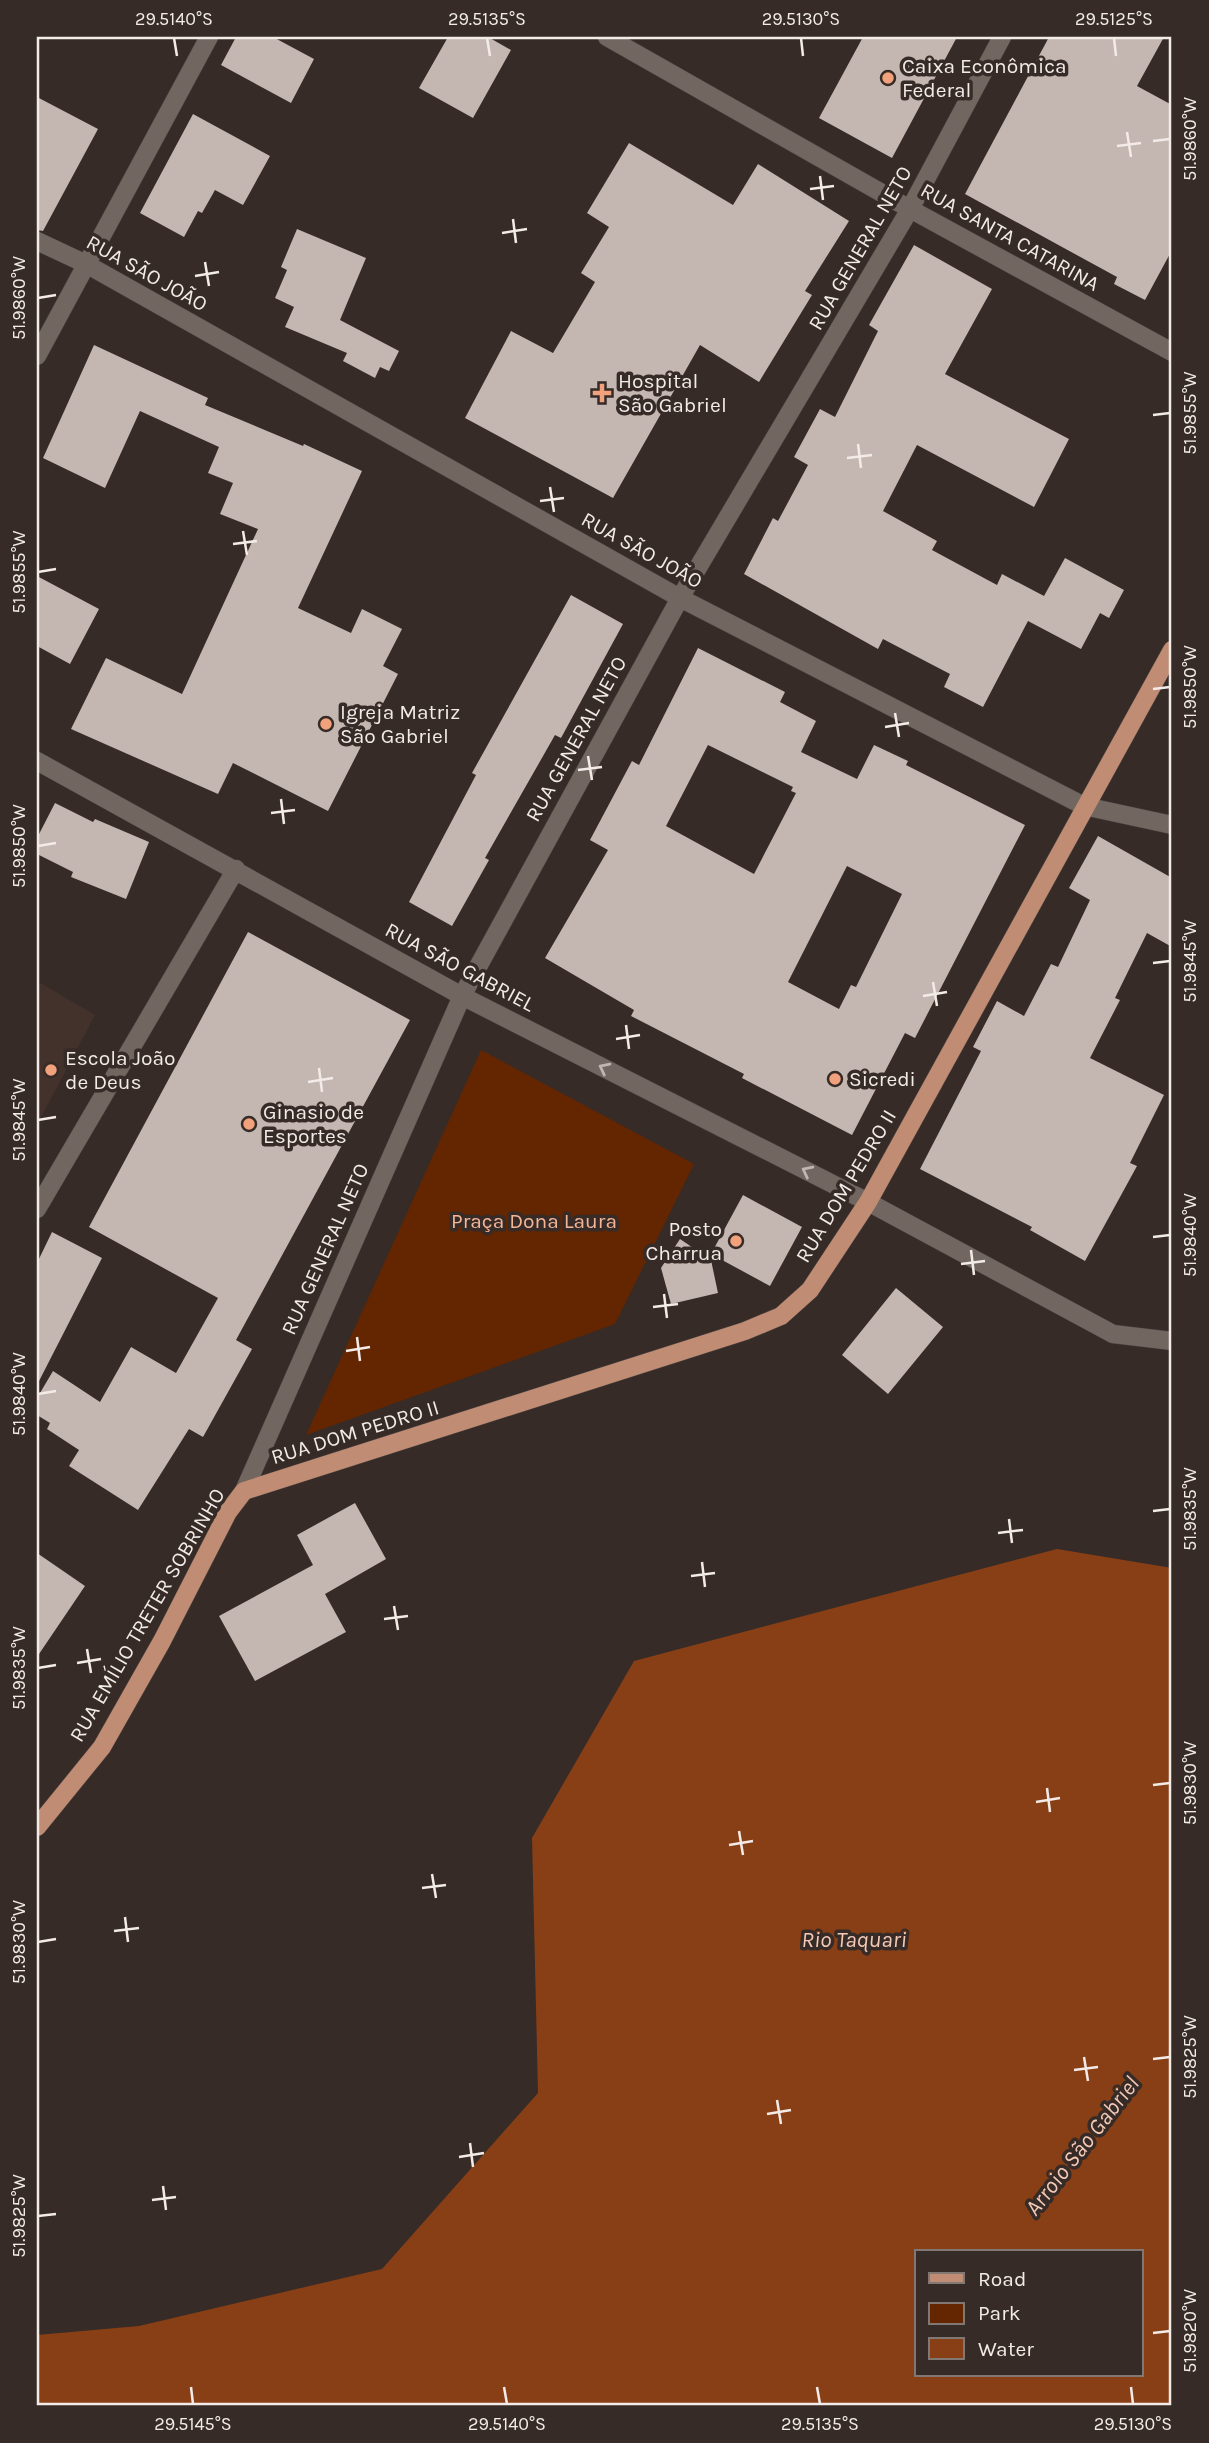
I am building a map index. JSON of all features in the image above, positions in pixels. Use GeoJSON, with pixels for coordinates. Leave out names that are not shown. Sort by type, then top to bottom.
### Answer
{"type":"FeatureCollection","features":[{"type":"Feature","properties":{"kind":"main road","name":"RUA DOM PEDRO II"},"geometry":{"type":"LineString","coordinates":[[244,1491],[732,1336],[781,1316],[810,1290],[868,1202],[1172,650]]}},
{"type":"Feature","properties":{"kind":"main road","name":"RUA EMÍLIO TRETER SOBRINHO"},"geometry":{"type":"LineString","coordinates":[[37,1827],[102,1747],[162,1641],[228,1512],[244,1491]]}},
{"type":"Feature","properties":{"kind":"street"},"geometry":{"type":"LineString","coordinates":[[37,356],[209,37]]}},
{"type":"Feature","properties":{"kind":"street","name":"RUA SANTA CATARINA"},"geometry":{"type":"LineString","coordinates":[[607,37],[910,209],[1172,352]]}},
{"type":"Feature","properties":{"kind":"street","name":"RUA GENERAL NETO"},"geometry":{"type":"LineString","coordinates":[[244,1491],[462,996],[680,598],[910,209],[1002,37]]}},
{"type":"Feature","properties":{"kind":"street","name":"RUA SÃO JOÃO"},"geometry":{"type":"LineString","coordinates":[[37,241],[86,264],[680,598],[1084,806],[1172,825]]}},
{"type":"Feature","properties":{"kind":"street","name":"RUA SÃO GABRIEL"},"geometry":{"type":"LineString","coordinates":[[37,761],[462,996],[868,1202],[1113,1334],[1172,1341]]}},
{"type":"Feature","properties":{"kind":"street"},"geometry":{"type":"LineString","coordinates":[[37,1209],[236,869]]}},
{"type":"Feature","properties":{"kind":"shaded area","name":"Escola João de Deus"},"geometry":{"type":"Polygon","coordinates":[[[37,981],[95,1015],[37,1125],[37,981]]]}},
{"type":"Feature","properties":{"kind":"green space","name":"Praça Dona Laura"},"geometry":{"type":"Polygon","coordinates":[[[481,1050],[694,1164],[615,1324],[306,1435],[481,1050]]]}},
{"type":"Feature","properties":{"kind":"water","name":"Rio Taquari"},"geometry":{"type":"Polygon","coordinates":[[[1057,1549],[1172,1568],[1172,2406],[37,2406],[37,2335],[139,2326],[382,2269],[538,2093],[532,1838],[634,1661],[1057,1549]]]}},
{"type":"Feature","properties":{"kind":"building"},"geometry":{"type":"Polygon","coordinates":[[[236,37],[273,37],[314,59],[291,103],[221,65],[236,37]]]}},
{"type":"Feature","properties":{"kind":"building"},"geometry":{"type":"Polygon","coordinates":[[[448,37],[488,37],[511,50],[473,118],[419,88],[448,37]]]}},
{"type":"Feature","properties":{"kind":"building","name":"Caixa Econômica Federal"},"geometry":{"type":"Polygon","coordinates":[[[863,37],[957,37],[892,158],[819,118],[863,37]]]}},
{"type":"Feature","properties":{"kind":"building"},"geometry":{"type":"Polygon","coordinates":[[[1049,37],[1164,37],[1137,86],[1172,105],[1172,250],[1145,300],[1114,284],[1117,277],[965,194],[1049,37]]]}},
{"type":"Feature","properties":{"kind":"building"},"geometry":{"type":"Polygon","coordinates":[[[37,97],[98,129],[43,231],[37,230],[37,97]]]}},
{"type":"Feature","properties":{"kind":"building"},"geometry":{"type":"Polygon","coordinates":[[[193,114],[270,156],[243,205],[215,190],[202,213],[198,211],[184,237],[140,213],[193,114]]]}},
{"type":"Feature","properties":{"kind":"building"},"geometry":{"type":"Polygon","coordinates":[[[629,143],[733,205],[758,164],[849,221],[805,291],[812,295],[759,382],[700,345],[613,498],[465,418],[511,331],[553,353],[595,282],[581,273],[609,227],[587,213],[629,143]]]}},
{"type":"Feature","properties":{"kind":"building"},"geometry":{"type":"Polygon","coordinates":[[[297,229],[366,258],[340,320],[399,351],[389,371],[380,367],[375,378],[343,361],[347,353],[285,327],[294,307],[275,298],[287,270],[281,267],[297,229]]]}},
{"type":"Feature","properties":{"kind":"building"},"geometry":{"type":"Polygon","coordinates":[[[914,245],[992,289],[945,374],[1069,439],[1034,507],[917,445],[883,511],[937,541],[932,550],[997,585],[1002,574],[1044,596],[1065,558],[1124,590],[1109,618],[1100,613],[1081,649],[1028,621],[983,707],[944,687],[950,674],[883,639],[878,649],[744,574],[773,518],[778,521],[808,465],[794,457],[820,409],[835,417],[878,331],[869,325],[914,245]]]}},
{"type":"Feature","properties":{"kind":"building"},"geometry":{"type":"Polygon","coordinates":[[[94,345],[208,398],[205,405],[303,446],[304,444],[362,471],[298,608],[351,633],[362,609],[402,629],[383,666],[398,674],[328,811],[233,763],[218,794],[71,729],[106,658],[182,694],[258,529],[220,514],[233,483],[208,473],[219,447],[140,411],[105,488],[43,458],[94,345]]]}},
{"type":"Feature","properties":{"kind":"building"},"geometry":{"type":"Polygon","coordinates":[[[37,576],[99,609],[70,664],[37,646],[37,576]]]}},
{"type":"Feature","properties":{"kind":"building"},"geometry":{"type":"Polygon","coordinates":[[[571,595],[623,624],[561,738],[555,735],[485,858],[489,860],[452,926],[409,902],[476,775],[472,773],[571,595]]]}},
{"type":"Feature","properties":{"kind":"building"},"geometry":{"type":"Polygon","coordinates":[[[698,648],[785,692],[780,702],[816,721],[801,752],[857,779],[874,745],[908,761],[906,765],[1025,825],[915,1038],[905,1033],[852,1135],[742,1078],[744,1074],[631,1016],[634,1010],[545,958],[608,850],[590,840],[632,761],[639,765],[698,648]],[[708,745],[666,826],[754,874],[796,793],[791,791],[793,787],[708,745]],[[847,866],[788,982],[839,1009],[851,985],[856,987],[902,894],[847,866]]]}},
{"type":"Feature","properties":{"kind":"building"},"geometry":{"type":"Polygon","coordinates":[[[55,803],[93,822],[95,819],[149,842],[126,899],[71,877],[73,872],[37,854],[37,838],[55,803]]]}},
{"type":"Feature","properties":{"kind":"building"},"geometry":{"type":"Polygon","coordinates":[[[1098,836],[1172,878],[1172,947],[1147,933],[1115,998],[1120,1000],[1090,1058],[1164,1095],[1130,1163],[1137,1166],[1085,1261],[1030,1230],[1032,1227],[920,1169],[981,1051],[973,1047],[997,1001],[1024,1016],[1051,964],[1058,967],[1090,900],[1069,888],[1098,836]]]}},
{"type":"Feature","properties":{"kind":"building","name":"Ginasio de Esportes"},"geometry":{"type":"Polygon","coordinates":[[[248,932],[410,1020],[236,1340],[252,1349],[203,1437],[189,1429],[138,1510],[69,1466],[79,1450],[47,1429],[50,1423],[37,1415],[37,1398],[53,1371],[100,1402],[131,1347],[176,1373],[218,1298],[89,1227],[248,932]]]}},
{"type":"Feature","properties":{"kind":"building"},"geometry":{"type":"Polygon","coordinates":[[[743,1195],[802,1227],[770,1286],[711,1254],[743,1195]]]}},
{"type":"Feature","properties":{"kind":"building"},"geometry":{"type":"Polygon","coordinates":[[[52,1232],[102,1258],[37,1385],[37,1263],[52,1232]]]}},
{"type":"Feature","properties":{"kind":"building"},"geometry":{"type":"Polygon","coordinates":[[[680,1239],[711,1260],[718,1293],[671,1304],[661,1268],[680,1239]]]}},
{"type":"Feature","properties":{"kind":"building"},"geometry":{"type":"Polygon","coordinates":[[[896,1288],[943,1327],[888,1394],[842,1355],[896,1288]]]}},
{"type":"Feature","properties":{"kind":"building"},"geometry":{"type":"Polygon","coordinates":[[[355,1503],[386,1559],[325,1594],[346,1632],[255,1681],[219,1616],[313,1565],[297,1535],[355,1503]]]}},
{"type":"Feature","properties":{"kind":"building"},"geometry":{"type":"Polygon","coordinates":[[[37,1553],[85,1586],[37,1657],[37,1553]]]}},
{"type":"Feature","properties":{"kind":"place","name":"Caixa Econômica Federal"},"geometry":{"type":"Point","coordinates":[888,78]}},
{"type":"Feature","properties":{"kind":"place","name":"Hospital São Gabriel"},"geometry":{"type":"Point","coordinates":[602,393]}},
{"type":"Feature","properties":{"kind":"place","name":"Igreja Matriz São Gabriel"},"geometry":{"type":"Point","coordinates":[326,724]}},
{"type":"Feature","properties":{"kind":"place","name":"Escola João de Deus"},"geometry":{"type":"Point","coordinates":[51,1070]}},
{"type":"Feature","properties":{"kind":"place","name":"Sicredi"},"geometry":{"type":"Point","coordinates":[835,1079]}},
{"type":"Feature","properties":{"kind":"place","name":"Ginasio de Esportes"},"geometry":{"type":"Point","coordinates":[249,1124]}},
{"type":"Feature","properties":{"kind":"place","name":"Posto Charrua"},"geometry":{"type":"Point","coordinates":[736,1241]}},
{"type":"Feature","properties":{"kind":"water label","name":"Arroio São Gabriel"},"geometry":{"type":"Point","coordinates":[1082,2146]}}]}
